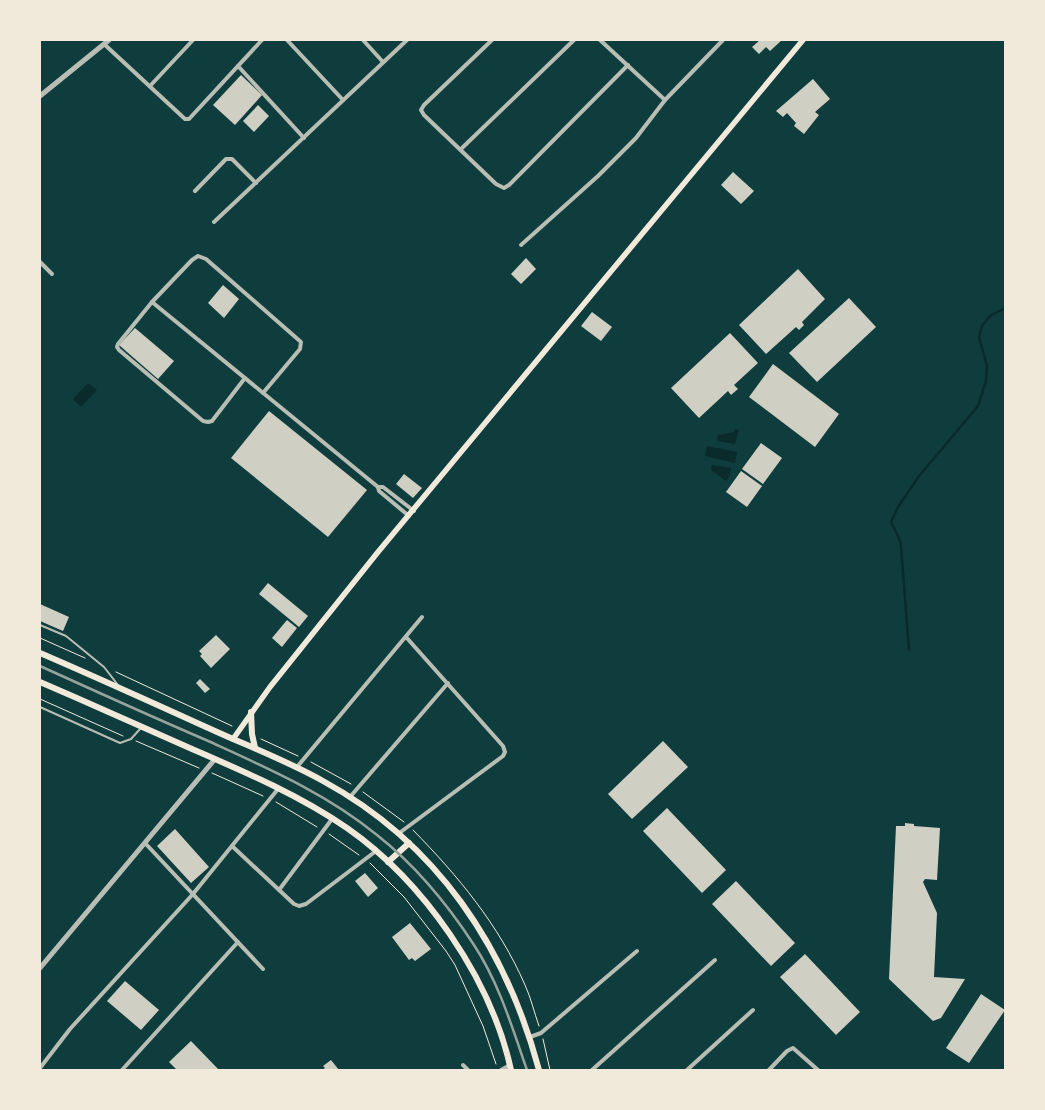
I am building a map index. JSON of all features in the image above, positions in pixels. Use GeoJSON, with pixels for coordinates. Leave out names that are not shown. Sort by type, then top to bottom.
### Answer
{"type":"FeatureCollection","features":[{"type":"Feature","properties":{"kind":"main road"},"geometry":{"type":"LineString","coordinates":[[233,739],[251,712],[378,552],[412,514],[803,40]]}},
{"type":"Feature","properties":{"kind":"main road"},"geometry":{"type":"LineString","coordinates":[[40,653],[297,767],[350,797],[409,843],[452,890],[486,939],[513,991],[530,1037],[539,1070]]}},
{"type":"Feature","properties":{"kind":"main road"},"geometry":{"type":"LineString","coordinates":[[40,682],[215,759],[303,801],[332,819],[376,851],[434,912],[462,950],[495,1018],[511,1068]]}},
{"type":"Feature","properties":{"kind":"main road"},"geometry":{"type":"LineString","coordinates":[[251,712],[255,748]]}},
{"type":"Feature","properties":{"kind":"main road"},"geometry":{"type":"LineString","coordinates":[[388,862],[409,843]]}},
{"type":"Feature","properties":{"kind":"street"},"geometry":{"type":"LineString","coordinates":[[40,96],[109,40]]}},
{"type":"Feature","properties":{"kind":"street"},"geometry":{"type":"LineString","coordinates":[[150,86],[193,40]]}},
{"type":"Feature","properties":{"kind":"street"},"geometry":{"type":"LineString","coordinates":[[104,44],[185,119],[189,119],[192,118],[262,40]]}},
{"type":"Feature","properties":{"kind":"street"},"geometry":{"type":"LineString","coordinates":[[286,40],[343,100]]}},
{"type":"Feature","properties":{"kind":"street"},"geometry":{"type":"LineString","coordinates":[[363,40],[383,62]]}},
{"type":"Feature","properties":{"kind":"street"},"geometry":{"type":"LineString","coordinates":[[214,222],[407,40]]}},
{"type":"Feature","properties":{"kind":"street"},"geometry":{"type":"LineString","coordinates":[[492,40],[421,110],[496,184],[504,188],[628,65]]}},
{"type":"Feature","properties":{"kind":"street"},"geometry":{"type":"LineString","coordinates":[[461,149],[574,40]]}},
{"type":"Feature","properties":{"kind":"street"},"geometry":{"type":"LineString","coordinates":[[600,40],[665,100]]}},
{"type":"Feature","properties":{"kind":"street"},"geometry":{"type":"LineString","coordinates":[[521,245],[598,176],[636,138],[665,100],[723,40]]}},
{"type":"Feature","properties":{"kind":"street"},"geometry":{"type":"LineString","coordinates":[[238,66],[304,138]]}},
{"type":"Feature","properties":{"kind":"street"},"geometry":{"type":"LineString","coordinates":[[195,191],[226,159],[232,159],[256,183]]}},
{"type":"Feature","properties":{"kind":"street"},"geometry":{"type":"LineString","coordinates":[[244,378],[212,420],[208,422],[203,421],[117,347],[152,302],[198,256],[206,259],[298,337],[301,342],[300,349],[263,393]]}},
{"type":"Feature","properties":{"kind":"street"},"geometry":{"type":"LineString","coordinates":[[40,262],[52,274]]}},
{"type":"Feature","properties":{"kind":"street"},"geometry":{"type":"LineString","coordinates":[[152,302],[378,487],[383,487],[412,514]]}},
{"type":"Feature","properties":{"kind":"street"},"geometry":{"type":"LineString","coordinates":[[297,767],[422,617]]}},
{"type":"Feature","properties":{"kind":"street"},"geometry":{"type":"LineString","coordinates":[[398,834],[503,756],[505,752],[504,746],[406,637]]}},
{"type":"Feature","properties":{"kind":"street"},"geometry":{"type":"LineString","coordinates":[[350,797],[448,683]]}},
{"type":"Feature","properties":{"kind":"street"},"geometry":{"type":"LineString","coordinates":[[40,968],[215,759]]}},
{"type":"Feature","properties":{"kind":"street"},"geometry":{"type":"LineString","coordinates":[[40,1068],[70,1029],[193,894],[278,789]]}},
{"type":"Feature","properties":{"kind":"street"},"geometry":{"type":"LineString","coordinates":[[279,890],[332,819]]}},
{"type":"Feature","properties":{"kind":"street"},"geometry":{"type":"LineString","coordinates":[[145,842],[263,969]]}},
{"type":"Feature","properties":{"kind":"street"},"geometry":{"type":"LineString","coordinates":[[232,846],[294,904],[299,906],[306,904],[376,851]]}},
{"type":"Feature","properties":{"kind":"street"},"geometry":{"type":"LineString","coordinates":[[122,1070],[238,942]]}},
{"type":"Feature","properties":{"kind":"street"},"geometry":{"type":"LineString","coordinates":[[530,1037],[541,1033],[638,952]]}},
{"type":"Feature","properties":{"kind":"street"},"geometry":{"type":"LineString","coordinates":[[592,1070],[715,960]]}},
{"type":"Feature","properties":{"kind":"street"},"geometry":{"type":"LineString","coordinates":[[687,1070],[753,1010]]}},
{"type":"Feature","properties":{"kind":"street"},"geometry":{"type":"LineString","coordinates":[[769,1070],[787,1051],[793,1048],[818,1070]]}},
{"type":"Feature","properties":{"kind":"street"},"geometry":{"type":"LineString","coordinates":[[464,1065],[468,1070]]}},
{"type":"Feature","properties":{"kind":"street"},"geometry":{"type":"LineString","coordinates":[[499,1070],[511,1068]]}},
{"type":"Feature","properties":{"kind":"lane"},"geometry":{"type":"LineString","coordinates":[[40,625],[66,636],[104,667],[121,688]]}},
{"type":"Feature","properties":{"kind":"lane"},"geometry":{"type":"LineString","coordinates":[[40,707],[120,742],[131,739],[143,727]]}},
{"type":"Feature","properties":{"kind":"path"},"geometry":{"type":"LineString","coordinates":[[40,699],[270,799],[324,830],[366,860],[404,897],[455,965],[483,1026],[499,1070]]}},
{"type":"Feature","properties":{"kind":"water"},"geometry":{"type":"Polygon","coordinates":[[[88,383],[97,390],[81,407],[73,399],[88,383]]]}},
{"type":"Feature","properties":{"kind":"water"},"geometry":{"type":"Polygon","coordinates":[[[735,429],[739,430],[735,444],[717,441],[718,435],[734,432],[735,429]]]}},
{"type":"Feature","properties":{"kind":"water"},"geometry":{"type":"Polygon","coordinates":[[[707,446],[737,452],[735,463],[705,456],[707,446]]]}},
{"type":"Feature","properties":{"kind":"water"},"geometry":{"type":"Polygon","coordinates":[[[712,465],[731,468],[730,475],[726,481],[711,470],[712,465]]]}},
{"type":"Feature","properties":{"kind":"building"},"geometry":{"type":"Polygon","coordinates":[[[760,40],[782,40],[770,51],[766,47],[759,54],[752,47],[760,40]]]}},
{"type":"Feature","properties":{"kind":"building"},"geometry":{"type":"Polygon","coordinates":[[[241,75],[262,95],[235,125],[213,105],[241,75]]]}},
{"type":"Feature","properties":{"kind":"building"},"geometry":{"type":"Polygon","coordinates":[[[813,79],[830,99],[815,112],[819,115],[804,134],[794,126],[796,123],[787,113],[783,117],[776,111],[813,79]]]}},
{"type":"Feature","properties":{"kind":"building"},"geometry":{"type":"Polygon","coordinates":[[[258,105],[269,116],[254,132],[243,121],[258,105]]]}},
{"type":"Feature","properties":{"kind":"building"},"geometry":{"type":"Polygon","coordinates":[[[733,172],[754,191],[741,204],[721,185],[733,172]]]}},
{"type":"Feature","properties":{"kind":"building"},"geometry":{"type":"Polygon","coordinates":[[[526,258],[536,269],[521,284],[511,274],[526,258]]]}},
{"type":"Feature","properties":{"kind":"building"},"geometry":{"type":"Polygon","coordinates":[[[798,269],[825,299],[802,322],[804,325],[799,330],[796,327],[766,354],[739,325],[798,269]]]}},
{"type":"Feature","properties":{"kind":"building"},"geometry":{"type":"Polygon","coordinates":[[[223,285],[239,299],[224,318],[208,303],[223,285]]]}},
{"type":"Feature","properties":{"kind":"building"},"geometry":{"type":"Polygon","coordinates":[[[849,298],[876,327],[817,382],[789,353],[849,298]]]}},
{"type":"Feature","properties":{"kind":"building"},"geometry":{"type":"Polygon","coordinates":[[[592,312],[612,327],[601,341],[581,326],[592,312]]]}},
{"type":"Feature","properties":{"kind":"building"},"geometry":{"type":"Polygon","coordinates":[[[135,328],[174,361],[158,379],[119,345],[135,328]]]}},
{"type":"Feature","properties":{"kind":"building"},"geometry":{"type":"Polygon","coordinates":[[[730,333],[758,363],[734,385],[738,389],[731,395],[728,391],[699,418],[671,388],[730,333]]]}},
{"type":"Feature","properties":{"kind":"building"},"geometry":{"type":"Polygon","coordinates":[[[773,364],[839,414],[815,447],[749,397],[773,364]]]}},
{"type":"Feature","properties":{"kind":"building"},"geometry":{"type":"Polygon","coordinates":[[[269,411],[367,490],[328,537],[231,458],[269,411]]]}},
{"type":"Feature","properties":{"kind":"building"},"geometry":{"type":"Polygon","coordinates":[[[761,443],[782,458],[763,484],[742,469],[761,443]]]}},
{"type":"Feature","properties":{"kind":"building"},"geometry":{"type":"Polygon","coordinates":[[[741,471],[762,486],[747,507],[726,492],[741,471]]]}},
{"type":"Feature","properties":{"kind":"building"},"geometry":{"type":"Polygon","coordinates":[[[404,474],[422,488],[413,498],[396,484],[404,474]]]}},
{"type":"Feature","properties":{"kind":"building"},"geometry":{"type":"Polygon","coordinates":[[[268,583],[308,616],[299,627],[259,594],[268,583]]]}},
{"type":"Feature","properties":{"kind":"building"},"geometry":{"type":"Polygon","coordinates":[[[40,604],[69,617],[63,631],[40,621],[40,604]]]}},
{"type":"Feature","properties":{"kind":"building"},"geometry":{"type":"Polygon","coordinates":[[[287,620],[297,628],[282,647],[272,638],[287,620]]]}},
{"type":"Feature","properties":{"kind":"building"},"geometry":{"type":"Polygon","coordinates":[[[216,635],[230,649],[211,668],[200,656],[202,654],[199,651],[216,635]]]}},
{"type":"Feature","properties":{"kind":"building"},"geometry":{"type":"Polygon","coordinates":[[[200,679],[210,689],[205,693],[196,683],[200,679]]]}},
{"type":"Feature","properties":{"kind":"building"},"geometry":{"type":"Polygon","coordinates":[[[663,741],[688,767],[632,819],[608,794],[663,741]]]}},
{"type":"Feature","properties":{"kind":"building"},"geometry":{"type":"Polygon","coordinates":[[[667,808],[726,870],[702,893],[643,831],[667,808]]]}},
{"type":"Feature","properties":{"kind":"building"},"geometry":{"type":"Polygon","coordinates":[[[905,823],[914,824],[914,826],[940,828],[937,880],[925,879],[923,882],[937,913],[934,977],[965,979],[941,1018],[933,1021],[889,979],[896,826],[905,826],[905,823]]]}},
{"type":"Feature","properties":{"kind":"building"},"geometry":{"type":"Polygon","coordinates":[[[175,829],[209,867],[191,883],[157,846],[175,829]]]}},
{"type":"Feature","properties":{"kind":"building"},"geometry":{"type":"Polygon","coordinates":[[[365,873],[378,888],[368,897],[355,881],[365,873]]]}},
{"type":"Feature","properties":{"kind":"building"},"geometry":{"type":"Polygon","coordinates":[[[736,881],[795,943],[771,966],[712,904],[736,881]]]}},
{"type":"Feature","properties":{"kind":"building"},"geometry":{"type":"Polygon","coordinates":[[[410,923],[431,949],[415,961],[412,958],[409,960],[392,937],[410,923]]]}},
{"type":"Feature","properties":{"kind":"building"},"geometry":{"type":"Polygon","coordinates":[[[805,954],[860,1012],[836,1035],[780,977],[805,954]]]}},
{"type":"Feature","properties":{"kind":"building"},"geometry":{"type":"Polygon","coordinates":[[[125,981],[159,1010],[141,1030],[107,1001],[125,981]]]}},
{"type":"Feature","properties":{"kind":"building"},"geometry":{"type":"Polygon","coordinates":[[[981,994],[1005,1010],[969,1063],[946,1048],[981,994]]]}},
{"type":"Feature","properties":{"kind":"building"},"geometry":{"type":"Polygon","coordinates":[[[191,1041],[219,1070],[177,1070],[169,1062],[191,1041]]]}},
{"type":"Feature","properties":{"kind":"building"},"geometry":{"type":"Polygon","coordinates":[[[331,1060],[339,1070],[322,1070],[325,1068],[323,1066],[331,1060]]]}},
{"type":"Feature","properties":{"kind":"waterway"},"geometry":{"type":"LineString","coordinates":[[909,650],[901,547],[891,522],[898,507],[919,476],[978,406],[986,381],[987,366],[979,337],[982,326],[990,316],[1005,308]]}},
{"type":"Feature","properties":{"kind":"railway"},"geometry":{"type":"LineString","coordinates":[[40,666],[273,771],[337,806],[377,835],[418,872],[453,915],[474,945],[498,990],[527,1070]]}}]}
